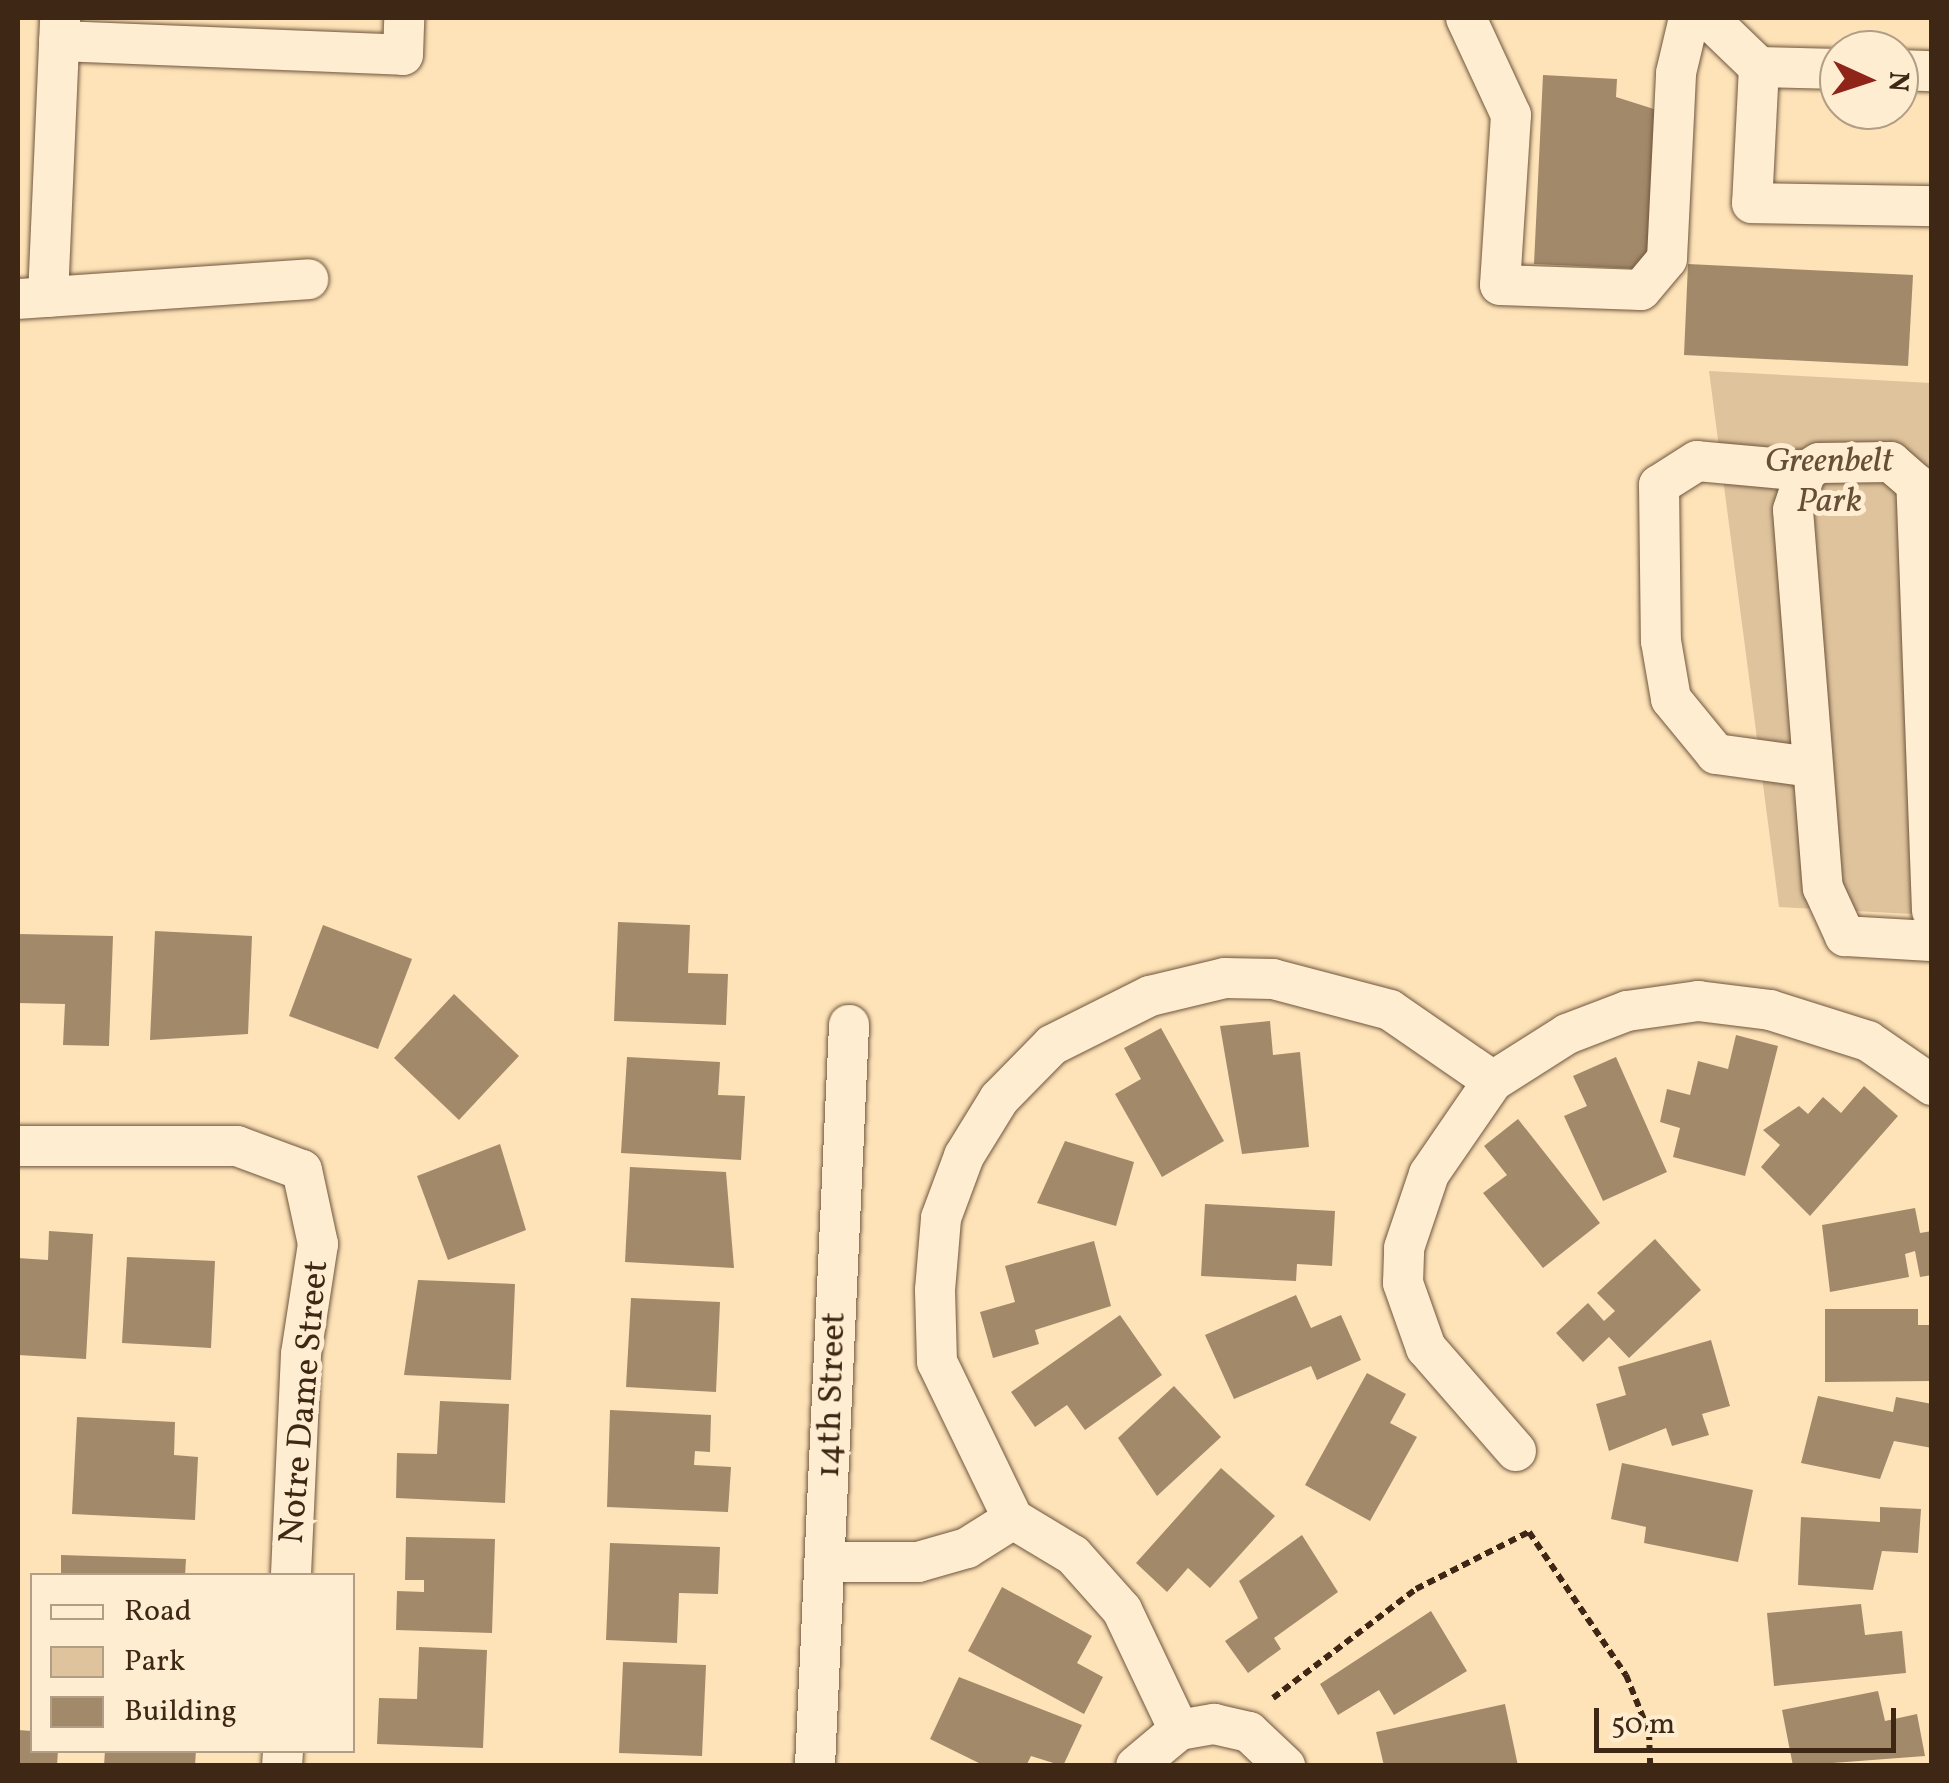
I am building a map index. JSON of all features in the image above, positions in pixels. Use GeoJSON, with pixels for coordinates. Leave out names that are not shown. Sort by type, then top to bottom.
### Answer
{"type":"FeatureCollection","features":[{"type":"Feature","properties":{"kind":"street"},"geometry":{"type":"LineString","coordinates":[[308,279],[33,298],[60,29],[402,55],[404,18]]}},
{"type":"Feature","properties":{"kind":"street"},"geometry":{"type":"LineString","coordinates":[[1466,18],[1511,115],[1500,285],[1641,290],[1667,259],[1676,73],[1688,18]]}},
{"type":"Feature","properties":{"kind":"street"},"geometry":{"type":"LineString","coordinates":[[1708,18],[1759,67],[1819,68]]}},
{"type":"Feature","properties":{"kind":"street"},"geometry":{"type":"LineString","coordinates":[[1759,67],[1752,204],[1932,206]]}},
{"type":"Feature","properties":{"kind":"street"},"geometry":{"type":"LineString","coordinates":[[1811,766],[1716,754],[1671,699],[1661,641],[1659,485],[1697,461],[1806,471],[1892,462],[1916,484],[1932,911]]}},
{"type":"Feature","properties":{"kind":"street"},"geometry":{"type":"LineString","coordinates":[[1806,471],[1794,510],[1823,888],[1845,936],[1932,942]]}},
{"type":"Feature","properties":{"kind":"street"},"geometry":{"type":"LineString","coordinates":[[1179,1730],[1122,1610],[1073,1555],[1013,1520],[937,1362],[935,1290],[942,1218],[964,1156],[999,1099],[1052,1045],[1150,996],[1226,978],[1272,979],[1390,1010],[1493,1081]]}},
{"type":"Feature","properties":{"kind":"street"},"geometry":{"type":"LineString","coordinates":[[1516,1451],[1426,1348],[1403,1283],[1404,1248],[1429,1174],[1493,1081],[1566,1034],[1627,1011],[1698,1002],[1770,1010],[1868,1040],[1932,1085]]}},
{"type":"Feature","properties":{"kind":"street","name":"14th Street"},"geometry":{"type":"LineString","coordinates":[[814,1766],[848,1025]]}},
{"type":"Feature","properties":{"kind":"street","name":"Notre Dame Street"},"geometry":{"type":"LineString","coordinates":[[18,1146],[237,1146],[302,1170],[318,1244],[302,1354],[291,1573]]}},
{"type":"Feature","properties":{"kind":"street"},"geometry":{"type":"LineString","coordinates":[[825,1562],[918,1562],[966,1548],[1013,1520]]}},
{"type":"Feature","properties":{"kind":"street"},"geometry":{"type":"LineString","coordinates":[[1136,1766],[1179,1730],[1214,1724],[1248,1732],[1286,1766]]}},
{"type":"Feature","properties":{"kind":"path"},"geometry":{"type":"LineString","coordinates":[[1272,1698],[1416,1589],[1529,1532],[1626,1675],[1649,1732],[1650,1766]]}},
{"type":"Feature","properties":{"kind":"green space","name":"Greenbelt Park"},"geometry":{"type":"Polygon","coordinates":[[[1709,371],[1931,383],[1931,915],[1779,907],[1709,371]]]}},
{"type":"Feature","properties":{"kind":"building"},"geometry":{"type":"Polygon","coordinates":[[[1543,75],[1617,79],[1616,97],[1657,110],[1651,251],[1641,269],[1534,264],[1543,75]]]}},
{"type":"Feature","properties":{"kind":"building"},"geometry":{"type":"Polygon","coordinates":[[[1688,264],[1913,275],[1908,366],[1684,355],[1688,264]]]}},
{"type":"Feature","properties":{"kind":"building"},"geometry":{"type":"Polygon","coordinates":[[[618,922],[690,925],[688,973],[728,974],[726,1025],[614,1021],[618,922]]]}},
{"type":"Feature","properties":{"kind":"building"},"geometry":{"type":"Polygon","coordinates":[[[323,925],[412,959],[378,1049],[289,1016],[323,925]]]}},
{"type":"Feature","properties":{"kind":"building"},"geometry":{"type":"Polygon","coordinates":[[[155,931],[252,936],[248,1034],[150,1040],[155,931]]]}},
{"type":"Feature","properties":{"kind":"building"},"geometry":{"type":"Polygon","coordinates":[[[18,934],[113,936],[109,1046],[63,1045],[65,1004],[18,1003],[18,934]]]}},
{"type":"Feature","properties":{"kind":"building"},"geometry":{"type":"Polygon","coordinates":[[[454,994],[519,1056],[459,1120],[394,1058],[454,994]]]}},
{"type":"Feature","properties":{"kind":"building"},"geometry":{"type":"Polygon","coordinates":[[[1270,1021],[1273,1055],[1300,1052],[1309,1147],[1242,1154],[1220,1026],[1270,1021]]]}},
{"type":"Feature","properties":{"kind":"building"},"geometry":{"type":"Polygon","coordinates":[[[1161,1028],[1224,1141],[1162,1177],[1115,1094],[1141,1079],[1124,1048],[1161,1028]]]}},
{"type":"Feature","properties":{"kind":"building"},"geometry":{"type":"Polygon","coordinates":[[[1736,1035],[1778,1046],[1745,1176],[1673,1157],[1680,1128],[1660,1122],[1667,1089],[1690,1095],[1698,1061],[1728,1069],[1736,1035]]]}},
{"type":"Feature","properties":{"kind":"building"},"geometry":{"type":"Polygon","coordinates":[[[627,1057],[720,1062],[718,1095],[745,1096],[741,1160],[621,1153],[627,1057]]]}},
{"type":"Feature","properties":{"kind":"building"},"geometry":{"type":"Polygon","coordinates":[[[1616,1057],[1667,1172],[1603,1201],[1564,1116],[1587,1106],[1573,1076],[1616,1057]]]}},
{"type":"Feature","properties":{"kind":"building"},"geometry":{"type":"Polygon","coordinates":[[[1864,1086],[1898,1116],[1810,1216],[1761,1167],[1780,1145],[1763,1130],[1799,1106],[1808,1114],[1823,1097],[1841,1113],[1864,1086]]]}},
{"type":"Feature","properties":{"kind":"building"},"geometry":{"type":"Polygon","coordinates":[[[1518,1119],[1600,1223],[1543,1268],[1483,1193],[1507,1175],[1484,1146],[1518,1119]]]}},
{"type":"Feature","properties":{"kind":"building"},"geometry":{"type":"Polygon","coordinates":[[[1065,1141],[1134,1162],[1116,1226],[1037,1203],[1065,1141]]]}},
{"type":"Feature","properties":{"kind":"building"},"geometry":{"type":"Polygon","coordinates":[[[500,1144],[526,1230],[448,1260],[417,1176],[500,1144]]]}},
{"type":"Feature","properties":{"kind":"building"},"geometry":{"type":"Polygon","coordinates":[[[630,1167],[726,1172],[734,1268],[625,1262],[630,1167]]]}},
{"type":"Feature","properties":{"kind":"building"},"geometry":{"type":"Polygon","coordinates":[[[1205,1204],[1335,1211],[1332,1266],[1297,1264],[1296,1281],[1201,1276],[1205,1204]]]}},
{"type":"Feature","properties":{"kind":"building"},"geometry":{"type":"Polygon","coordinates":[[[1915,1208],[1920,1233],[1932,1231],[1932,1275],[1920,1277],[1915,1251],[1905,1254],[1909,1277],[1830,1292],[1822,1225],[1915,1208]]]}},
{"type":"Feature","properties":{"kind":"building"},"geometry":{"type":"Polygon","coordinates":[[[49,1231],[93,1234],[86,1359],[18,1355],[18,1258],[48,1260],[49,1231]]]}},
{"type":"Feature","properties":{"kind":"building"},"geometry":{"type":"Polygon","coordinates":[[[1655,1239],[1701,1290],[1629,1358],[1609,1337],[1583,1362],[1556,1333],[1588,1303],[1604,1321],[1615,1311],[1597,1293],[1655,1239]]]}},
{"type":"Feature","properties":{"kind":"building"},"geometry":{"type":"Polygon","coordinates":[[[1094,1241],[1111,1306],[1035,1330],[1039,1344],[993,1358],[980,1312],[1015,1302],[1005,1266],[1094,1241]]]}},
{"type":"Feature","properties":{"kind":"building"},"geometry":{"type":"Polygon","coordinates":[[[127,1257],[215,1261],[211,1348],[122,1343],[127,1257]]]}},
{"type":"Feature","properties":{"kind":"building"},"geometry":{"type":"Polygon","coordinates":[[[418,1280],[515,1284],[511,1380],[404,1375],[418,1280]]]}},
{"type":"Feature","properties":{"kind":"building"},"geometry":{"type":"Polygon","coordinates":[[[1296,1295],[1311,1328],[1341,1315],[1361,1360],[1317,1380],[1311,1366],[1234,1399],[1205,1335],[1296,1295]]]}},
{"type":"Feature","properties":{"kind":"building"},"geometry":{"type":"Polygon","coordinates":[[[631,1298],[720,1302],[716,1392],[626,1387],[631,1298]]]}},
{"type":"Feature","properties":{"kind":"building"},"geometry":{"type":"Polygon","coordinates":[[[1825,1309],[1918,1309],[1918,1325],[1932,1325],[1932,1381],[1825,1382],[1825,1309]]]}},
{"type":"Feature","properties":{"kind":"building"},"geometry":{"type":"Polygon","coordinates":[[[1120,1315],[1162,1375],[1085,1430],[1067,1405],[1035,1427],[1011,1392],[1120,1315]]]}},
{"type":"Feature","properties":{"kind":"building"},"geometry":{"type":"Polygon","coordinates":[[[1711,1340],[1730,1406],[1702,1414],[1709,1435],[1672,1446],[1666,1428],[1609,1451],[1596,1404],[1626,1395],[1618,1367],[1711,1340]]]}},
{"type":"Feature","properties":{"kind":"building"},"geometry":{"type":"Polygon","coordinates":[[[1367,1373],[1406,1394],[1390,1423],[1417,1437],[1370,1521],[1305,1485],[1367,1373]]]}},
{"type":"Feature","properties":{"kind":"building"},"geometry":{"type":"Polygon","coordinates":[[[1174,1386],[1221,1437],[1157,1496],[1118,1438],[1174,1386]]]}},
{"type":"Feature","properties":{"kind":"building"},"geometry":{"type":"Polygon","coordinates":[[[1818,1396],[1893,1412],[1896,1397],[1932,1404],[1932,1448],[1894,1441],[1880,1479],[1801,1463],[1818,1396]]]}},
{"type":"Feature","properties":{"kind":"building"},"geometry":{"type":"Polygon","coordinates":[[[440,1401],[509,1404],[505,1503],[396,1498],[397,1453],[437,1454],[440,1401]]]}},
{"type":"Feature","properties":{"kind":"building"},"geometry":{"type":"Polygon","coordinates":[[[610,1410],[711,1415],[710,1452],[695,1451],[694,1465],[731,1467],[728,1512],[607,1507],[610,1410]]]}},
{"type":"Feature","properties":{"kind":"building"},"geometry":{"type":"Polygon","coordinates":[[[77,1417],[175,1422],[174,1455],[198,1457],[195,1520],[72,1514],[77,1417]]]}},
{"type":"Feature","properties":{"kind":"building"},"geometry":{"type":"Polygon","coordinates":[[[1622,1463],[1753,1490],[1738,1562],[1644,1543],[1646,1527],[1611,1519],[1622,1463]]]}},
{"type":"Feature","properties":{"kind":"building"},"geometry":{"type":"Polygon","coordinates":[[[1221,1468],[1275,1516],[1210,1588],[1188,1568],[1167,1592],[1136,1563],[1221,1468]]]}},
{"type":"Feature","properties":{"kind":"building"},"geometry":{"type":"Polygon","coordinates":[[[1880,1507],[1921,1509],[1918,1553],[1882,1551],[1873,1590],[1798,1585],[1801,1517],[1880,1522],[1880,1507]]]}},
{"type":"Feature","properties":{"kind":"building"},"geometry":{"type":"Polygon","coordinates":[[[1302,1535],[1338,1592],[1274,1638],[1281,1649],[1248,1673],[1225,1641],[1258,1618],[1239,1581],[1302,1535]]]}},
{"type":"Feature","properties":{"kind":"building"},"geometry":{"type":"Polygon","coordinates":[[[406,1537],[495,1539],[492,1633],[396,1630],[397,1591],[424,1592],[424,1580],[405,1580],[406,1537]]]}},
{"type":"Feature","properties":{"kind":"building"},"geometry":{"type":"Polygon","coordinates":[[[610,1543],[720,1547],[718,1594],[679,1593],[677,1643],[606,1640],[610,1543]]]}},
{"type":"Feature","properties":{"kind":"building"},"geometry":{"type":"Polygon","coordinates":[[[61,1555],[186,1559],[185,1573],[61,1573],[61,1555]]]}},
{"type":"Feature","properties":{"kind":"building"},"geometry":{"type":"Polygon","coordinates":[[[1002,1587],[1092,1636],[1077,1663],[1103,1677],[1084,1714],[968,1651],[1002,1587]]]}},
{"type":"Feature","properties":{"kind":"building"},"geometry":{"type":"Polygon","coordinates":[[[1861,1604],[1865,1635],[1902,1631],[1906,1673],[1774,1686],[1767,1613],[1861,1604]]]}},
{"type":"Feature","properties":{"kind":"building"},"geometry":{"type":"Polygon","coordinates":[[[1431,1611],[1467,1671],[1394,1715],[1379,1690],[1338,1715],[1320,1684],[1431,1611]]]}},
{"type":"Feature","properties":{"kind":"building"},"geometry":{"type":"Polygon","coordinates":[[[419,1647],[487,1650],[483,1748],[377,1744],[379,1698],[417,1699],[419,1647]]]}},
{"type":"Feature","properties":{"kind":"building"},"geometry":{"type":"Polygon","coordinates":[[[623,1662],[706,1665],[702,1756],[619,1753],[623,1662]]]}},
{"type":"Feature","properties":{"kind":"building"},"geometry":{"type":"Polygon","coordinates":[[[959,1677],[1082,1725],[1063,1766],[1031,1756],[1026,1766],[985,1766],[930,1739],[959,1677]]]}},
{"type":"Feature","properties":{"kind":"building"},"geometry":{"type":"Polygon","coordinates":[[[1878,1691],[1885,1721],[1917,1714],[1925,1756],[1793,1766],[1782,1710],[1878,1691]]]}},
{"type":"Feature","properties":{"kind":"building"},"geometry":{"type":"Polygon","coordinates":[[[1505,1704],[1518,1766],[1384,1766],[1376,1732],[1505,1704]]]}},
{"type":"Feature","properties":{"kind":"building"},"geometry":{"type":"Polygon","coordinates":[[[18,1730],[30,1731],[30,1753],[58,1753],[57,1766],[18,1766],[18,1730]]]}},
{"type":"Feature","properties":{"kind":"building"},"geometry":{"type":"Polygon","coordinates":[[[105,1753],[196,1753],[195,1766],[104,1766],[105,1753]]]}}]}
